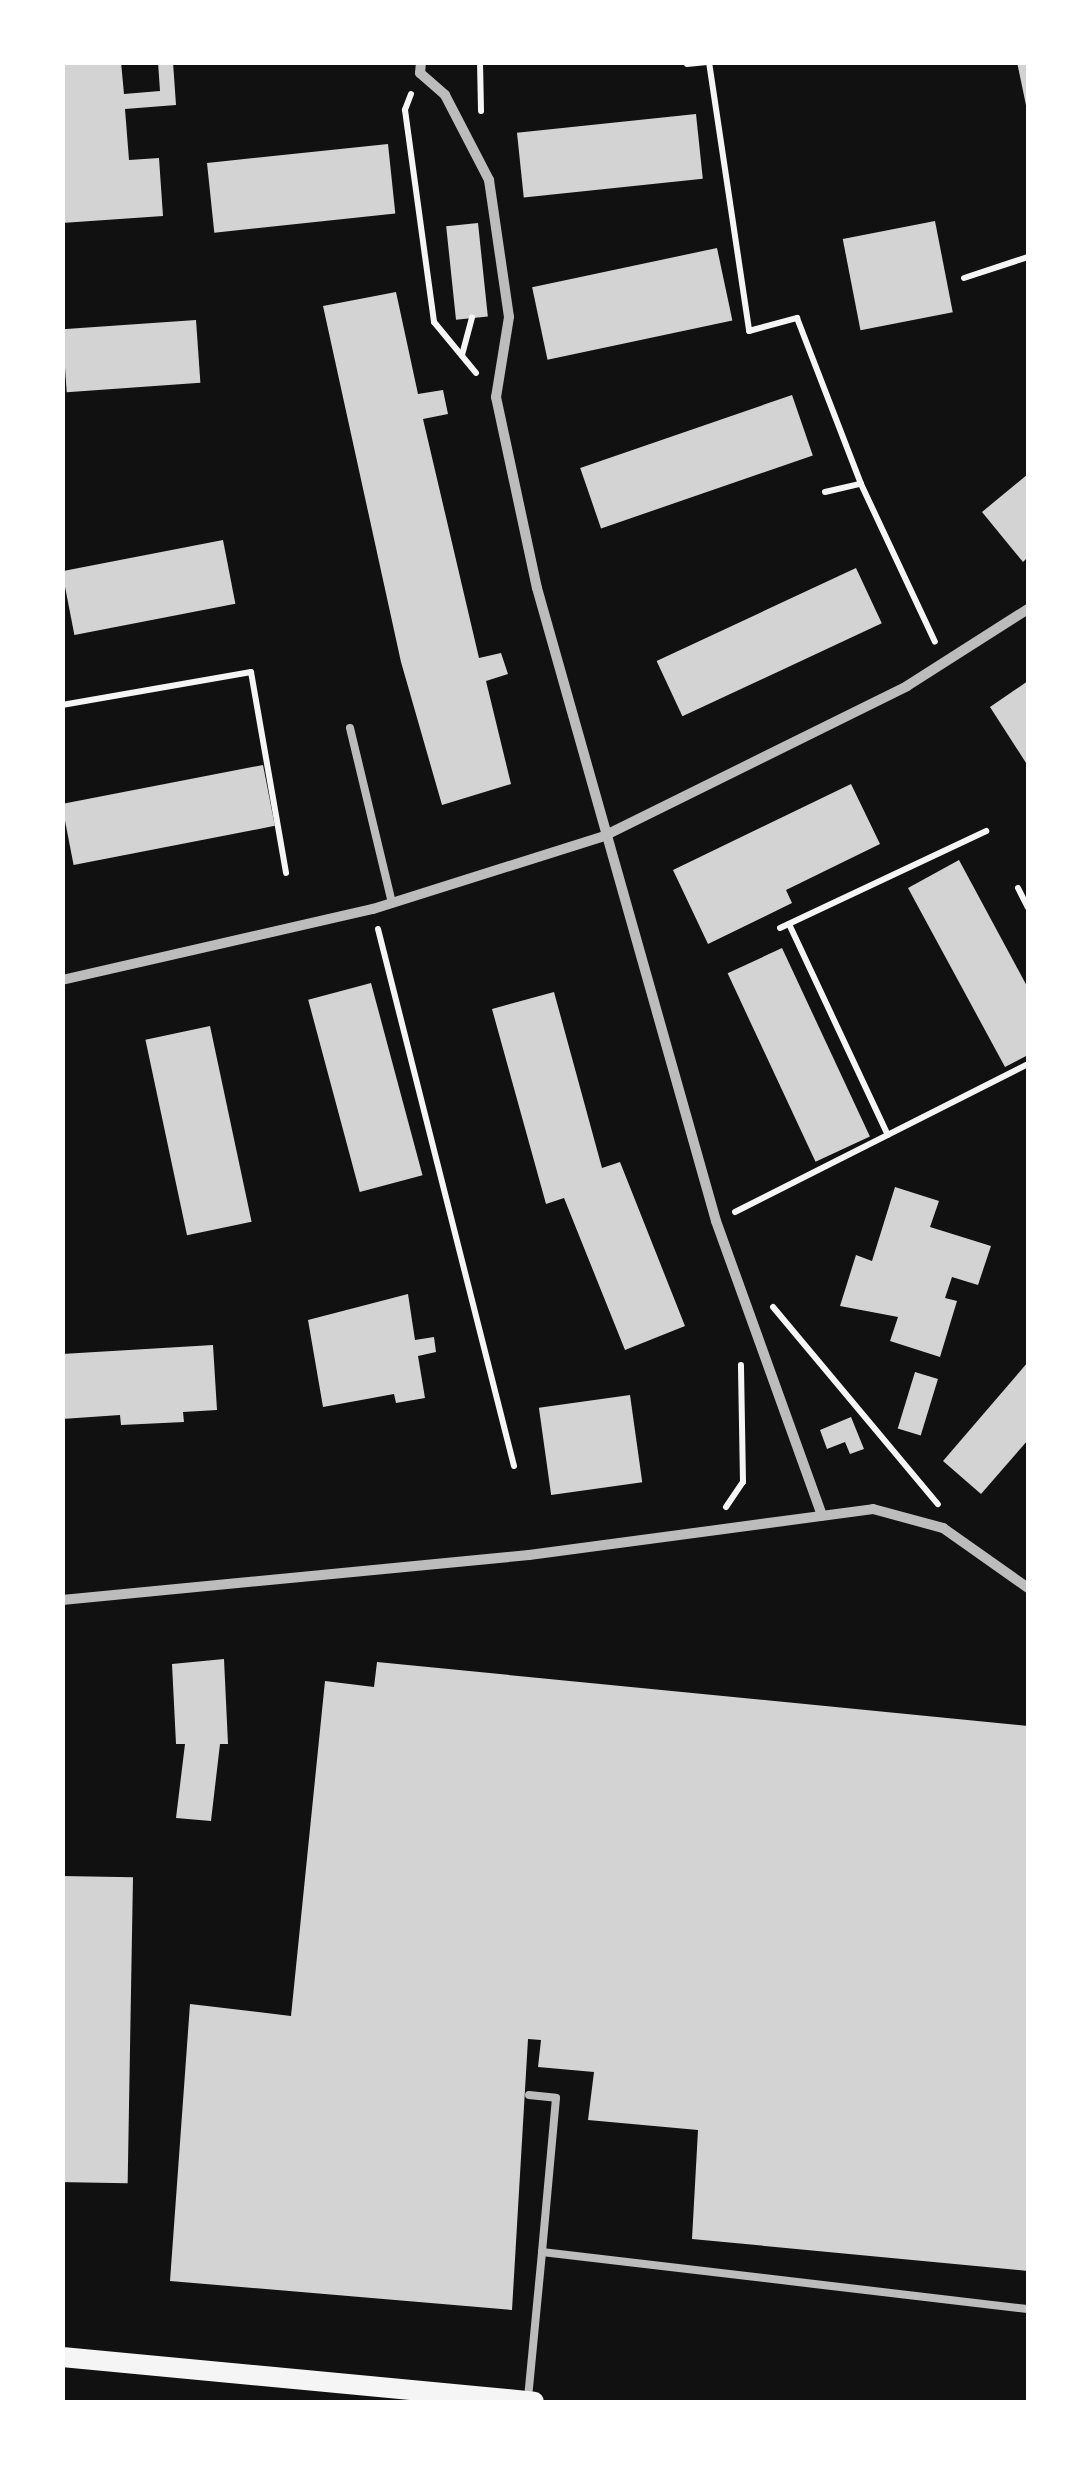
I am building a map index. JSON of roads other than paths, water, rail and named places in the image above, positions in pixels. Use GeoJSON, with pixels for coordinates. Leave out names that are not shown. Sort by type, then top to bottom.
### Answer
{"type":"FeatureCollection","features":[{"type":"Feature","properties":{"kind":"main road"},"geometry":{"type":"LineString","coordinates":[[62,2357],[530,2402]]}},
{"type":"Feature","properties":{"kind":"street"},"geometry":{"type":"LineString","coordinates":[[420,68],[446,94],[489,180],[509,317],[496,398],[537,588],[716,1222],[822,1515]]}},
{"type":"Feature","properties":{"kind":"street"},"geometry":{"type":"LineString","coordinates":[[62,980],[372,909],[604,836],[945,664],[1028,610]]}},
{"type":"Feature","properties":{"kind":"street"},"geometry":{"type":"LineString","coordinates":[[62,1600],[528,1555],[873,1510],[906,1514],[968,1546],[1028,1588]]}},
{"type":"Feature","properties":{"kind":"lane"},"geometry":{"type":"LineString","coordinates":[[350,728],[392,903]]}},
{"type":"Feature","properties":{"kind":"lane"},"geometry":{"type":"LineString","coordinates":[[529,2095],[556,2098],[530,2402]]}},
{"type":"Feature","properties":{"kind":"lane"},"geometry":{"type":"LineString","coordinates":[[542,2252],[1028,2309]]}}]}
